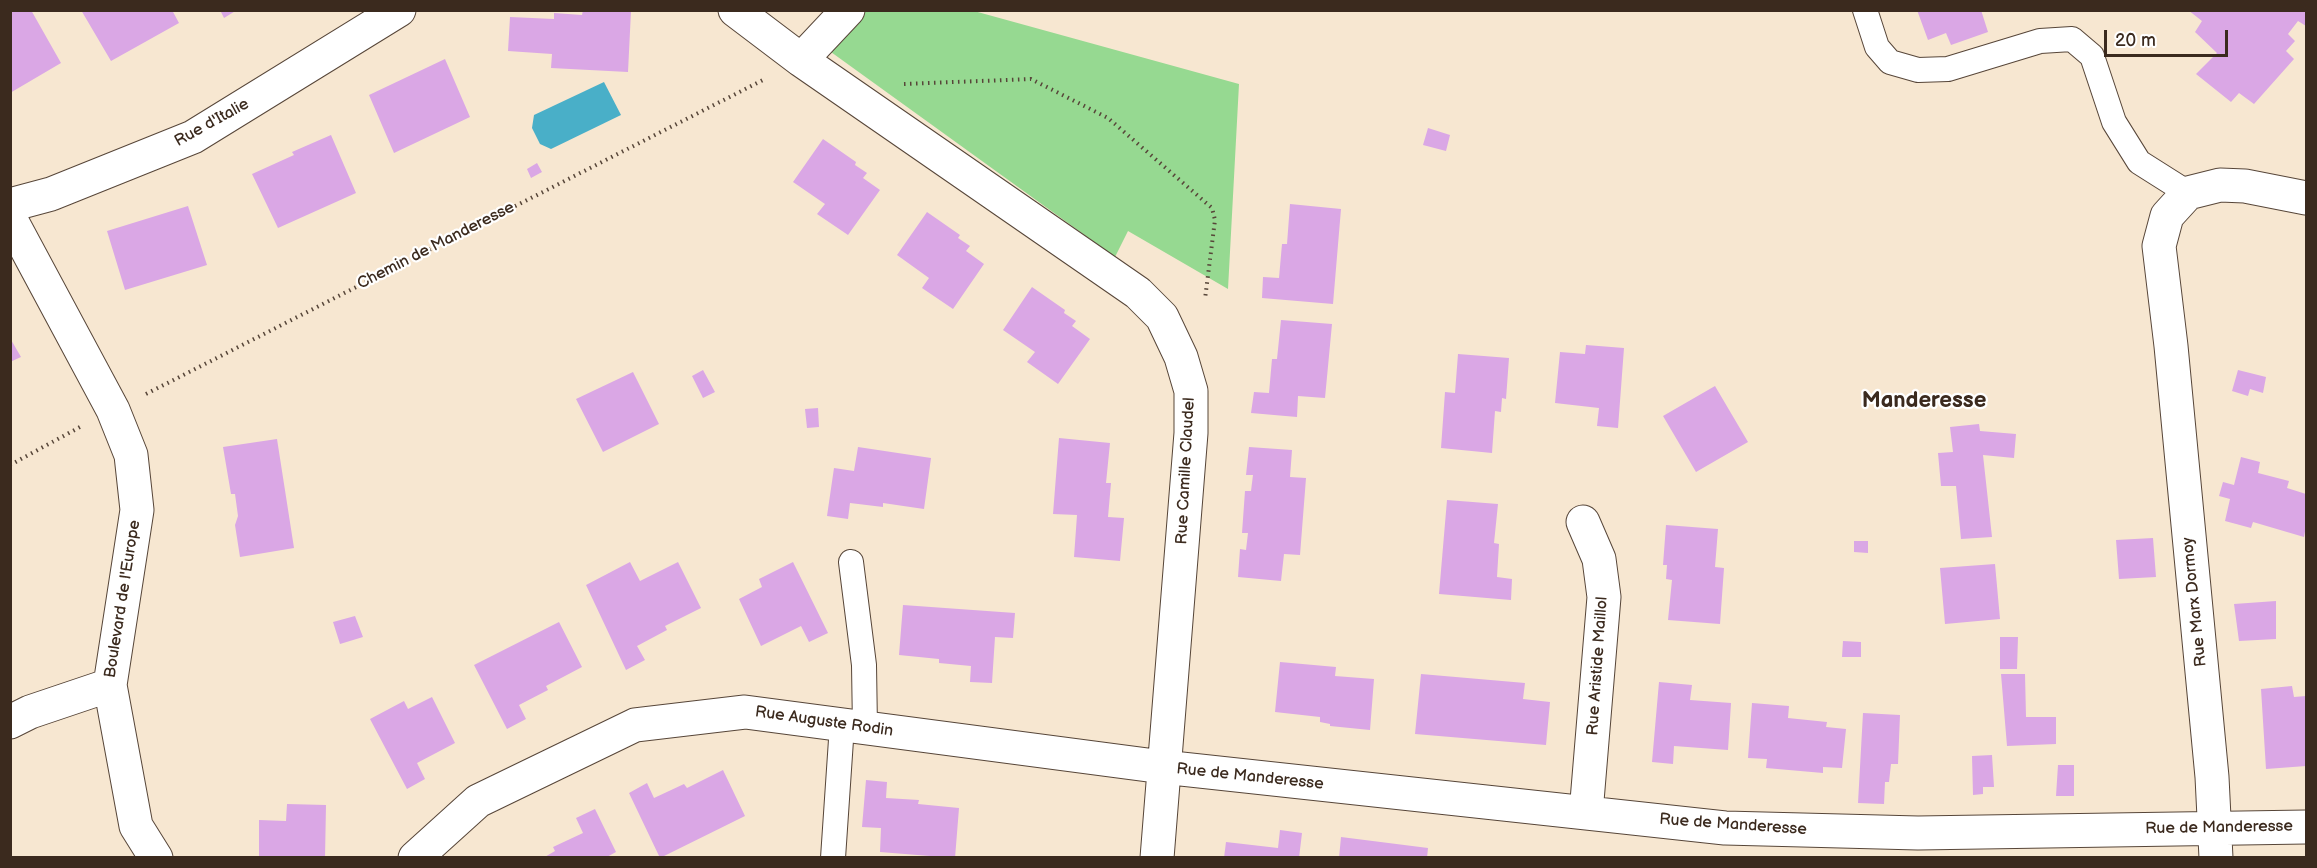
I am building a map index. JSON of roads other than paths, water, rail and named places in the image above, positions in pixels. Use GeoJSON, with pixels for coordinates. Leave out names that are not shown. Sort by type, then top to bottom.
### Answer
{"type":"FeatureCollection","features":[{"type":"Feature","properties":{"kind":"street","name":"Rue d'Italie"},"geometry":{"type":"LineString","coordinates":[[10,205],[51,194],[193,137],[399,10]]}},
{"type":"Feature","properties":{"kind":"street","name":"Rue Camille Claudel"},"geometry":{"type":"LineString","coordinates":[[735,10],[801,60],[1138,293],[1161,317],[1182,357],[1191,391],[1191,433],[1156,858]]}},
{"type":"Feature","properties":{"kind":"street"},"geometry":{"type":"LineString","coordinates":[[801,60],[848,10]]}},
{"type":"Feature","properties":{"kind":"street"},"geometry":{"type":"LineString","coordinates":[[2188,193],[2220,185],[2245,186],[2307,198]]}},
{"type":"Feature","properties":{"kind":"street","name":"Rue Marx Dormoy"},"geometry":{"type":"LineString","coordinates":[[2188,193],[2167,216],[2159,246],[2171,346],[2216,843]]}},
{"type":"Feature","properties":{"kind":"street","name":"Boulevard de l'Europe"},"geometry":{"type":"LineString","coordinates":[[10,218],[113,410],[131,455],[137,510],[110,686],[136,826],[156,858]]}},
{"type":"Feature","properties":{"kind":"street","name":"Rue Aristide Maillol"},"geometry":{"type":"LineString","coordinates":[[1583,522],[1599,558],[1604,597],[1586,813]]}},
{"type":"Feature","properties":{"kind":"street"},"geometry":{"type":"LineString","coordinates":[[10,723],[30,712],[110,686]]}},
{"type":"Feature","properties":{"kind":"street","name":"Rue Auguste Rodin"},"geometry":{"type":"LineString","coordinates":[[416,858],[477,801],[635,725],[745,712],[1163,767]]}},
{"type":"Feature","properties":{"kind":"street","name":"Rue de Manderesse"},"geometry":{"type":"LineString","coordinates":[[1163,767],[1725,828],[2216,843],[2307,827]]}},
{"type":"Feature","properties":{"kind":"lane"},"geometry":{"type":"LineString","coordinates":[[1865,10],[1878,47],[1890,62],[1918,70],[1948,69],[2040,41],[2072,39],[2092,56],[2115,122],[2139,162],[2188,193]]}},
{"type":"Feature","properties":{"kind":"lane"},"geometry":{"type":"LineString","coordinates":[[833,858],[864,665],[851,562]]}},
{"type":"Feature","properties":{"kind":"water"},"geometry":{"type":"Polygon","coordinates":[[[604,82],[621,115],[551,149],[540,144],[532,128],[534,115],[604,82]]]}},
{"type":"Feature","properties":{"kind":"district","name":"Manderesse"},"geometry":{"type":"Point","coordinates":[1924,401]}}]}
